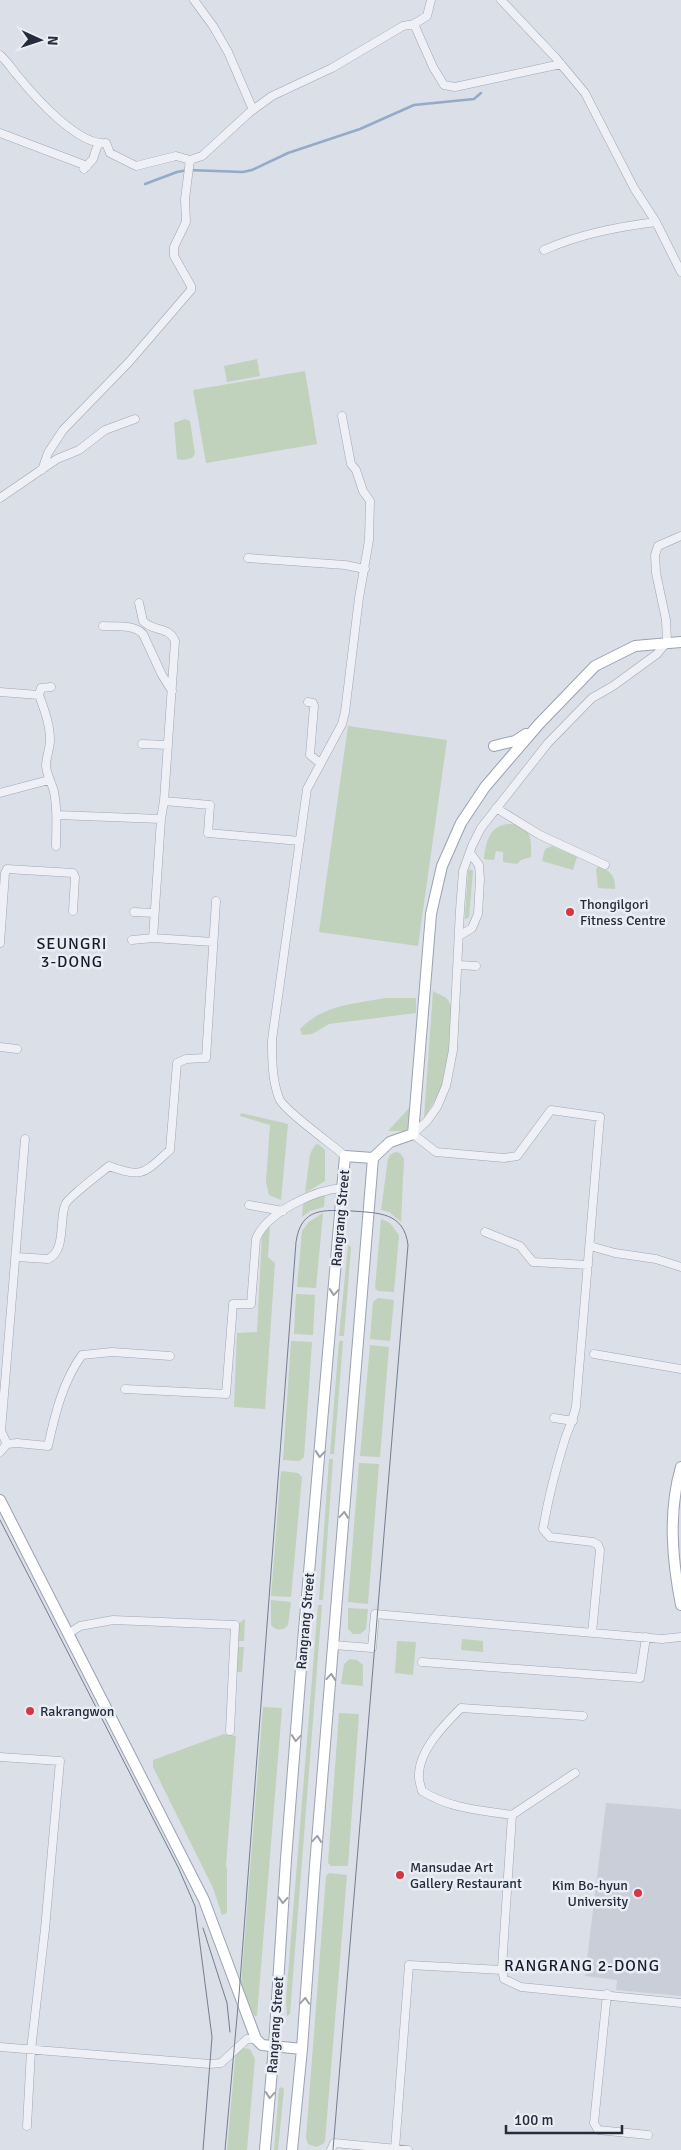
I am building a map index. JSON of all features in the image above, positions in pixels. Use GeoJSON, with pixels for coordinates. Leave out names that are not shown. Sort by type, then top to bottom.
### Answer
{"type":"FeatureCollection","features":[{"type":"Feature","properties":{"kind":"main road"},"geometry":{"type":"LineString","coordinates":[[373,1158],[390,1142],[413,1134],[431,914],[435,892],[448,852],[472,806],[485,787],[539,724],[596,666],[614,655],[635,646],[681,642]]}},
{"type":"Feature","properties":{"kind":"main road"},"geometry":{"type":"LineString","coordinates":[[494,746],[515,741],[539,724]]}},
{"type":"Feature","properties":{"kind":"main road","name":"Rangrang Street"},"geometry":{"type":"LineString","coordinates":[[265,2150],[288,1839],[346,1156],[373,1158],[302,2049],[292,2150]]}},
{"type":"Feature","properties":{"kind":"main road"},"geometry":{"type":"LineString","coordinates":[[681,1467],[672,1525],[675,1574],[681,1605]]}},
{"type":"Feature","properties":{"kind":"main road"},"geometry":{"type":"LineString","coordinates":[[0,1500],[204,1900],[256,2039],[262,2045],[302,2049]]}},
{"type":"Feature","properties":{"kind":"street"},"geometry":{"type":"LineString","coordinates":[[194,0],[214,26],[228,52],[253,110]]}},
{"type":"Feature","properties":{"kind":"street"},"geometry":{"type":"LineString","coordinates":[[0,55],[8,61],[36,98],[56,116],[79,134],[98,144],[106,143],[110,153],[136,166],[176,156],[190,160],[202,156],[253,110],[292,85],[332,68],[403,26],[414,24],[427,16],[431,0]]}},
{"type":"Feature","properties":{"kind":"street"},"geometry":{"type":"LineString","coordinates":[[502,0],[585,93],[634,188],[656,222],[681,272]]}},
{"type":"Feature","properties":{"kind":"street"},"geometry":{"type":"LineString","coordinates":[[414,24],[433,67],[444,84],[455,87],[560,64]]}},
{"type":"Feature","properties":{"kind":"street"},"geometry":{"type":"LineString","coordinates":[[0,133],[85,168],[93,159],[98,144]]}},
{"type":"Feature","properties":{"kind":"street"},"geometry":{"type":"LineString","coordinates":[[42,470],[48,453],[63,430],[130,362],[191,290],[191,286],[174,256],[174,247],[186,222],[185,190],[190,160]]}},
{"type":"Feature","properties":{"kind":"street"},"geometry":{"type":"LineString","coordinates":[[544,250],[565,241],[619,226],[656,222]]}},
{"type":"Feature","properties":{"kind":"street"},"geometry":{"type":"LineString","coordinates":[[342,416],[351,464],[356,470],[363,491],[370,501],[369,540],[359,598],[346,712],[342,724],[307,789],[272,1040],[274,1076],[279,1100],[290,1112],[346,1156]]}},
{"type":"Feature","properties":{"kind":"street"},"geometry":{"type":"LineString","coordinates":[[0,498],[57,460],[79,450],[105,430],[135,419]]}},
{"type":"Feature","properties":{"kind":"street"},"geometry":{"type":"LineString","coordinates":[[592,1633],[600,1550],[598,1545],[593,1542],[550,1537],[543,1529],[566,1438],[573,1421],[600,1117],[551,1110],[517,1156],[504,1158],[436,1152],[413,1134],[427,1121],[437,1107],[446,1086],[454,1050],[463,871],[481,828],[548,743],[592,698],[613,686],[657,654],[667,642],[666,620],[656,573],[655,556],[658,546],[681,536]]}},
{"type":"Feature","properties":{"kind":"street"},"geometry":{"type":"LineString","coordinates":[[248,558],[345,565],[365,569]]}},
{"type":"Feature","properties":{"kind":"street"},"geometry":{"type":"LineString","coordinates":[[139,603],[143,621],[151,628],[167,631],[173,636],[175,642],[153,938]]}},
{"type":"Feature","properties":{"kind":"street"},"geometry":{"type":"LineString","coordinates":[[104,626],[134,627],[139,630],[143,634],[162,675],[172,691]]}},
{"type":"Feature","properties":{"kind":"street"},"geometry":{"type":"LineString","coordinates":[[51,687],[41,688],[39,695],[49,728],[50,740],[46,766],[49,780],[54,789],[56,846]]}},
{"type":"Feature","properties":{"kind":"street"},"geometry":{"type":"LineString","coordinates":[[0,692],[39,695]]}},
{"type":"Feature","properties":{"kind":"street"},"geometry":{"type":"LineString","coordinates":[[308,702],[313,703],[314,706],[310,755],[320,762]]}},
{"type":"Feature","properties":{"kind":"street"},"geometry":{"type":"LineString","coordinates":[[142,744],[168,745]]}},
{"type":"Feature","properties":{"kind":"street"},"geometry":{"type":"LineString","coordinates":[[0,793],[49,780]]}},
{"type":"Feature","properties":{"kind":"street"},"geometry":{"type":"LineString","coordinates":[[164,800],[210,805],[208,833],[300,841]]}},
{"type":"Feature","properties":{"kind":"street"},"geometry":{"type":"LineString","coordinates":[[496,808],[540,835],[605,865]]}},
{"type":"Feature","properties":{"kind":"street"},"geometry":{"type":"LineString","coordinates":[[56,815],[161,819]]}},
{"type":"Feature","properties":{"kind":"street"},"geometry":{"type":"LineString","coordinates":[[459,936],[472,928],[478,914],[479,865],[470,853]]}},
{"type":"Feature","properties":{"kind":"street"},"geometry":{"type":"LineString","coordinates":[[0,943],[5,873],[7,869],[73,873],[76,877],[73,911]]}},
{"type":"Feature","properties":{"kind":"street"},"geometry":{"type":"LineString","coordinates":[[16,1257],[48,1259],[52,1257],[59,1247],[61,1220],[65,1203],[109,1166],[129,1174],[145,1172],[170,1150],[177,1063],[186,1058],[206,1058],[216,901]]}},
{"type":"Feature","properties":{"kind":"street"},"geometry":{"type":"LineString","coordinates":[[134,912],[154,913]]}},
{"type":"Feature","properties":{"kind":"street"},"geometry":{"type":"LineString","coordinates":[[132,940],[153,938],[213,942]]}},
{"type":"Feature","properties":{"kind":"street"},"geometry":{"type":"LineString","coordinates":[[458,964],[476,966]]}},
{"type":"Feature","properties":{"kind":"street"},"geometry":{"type":"LineString","coordinates":[[0,1047],[16,1049]]}},
{"type":"Feature","properties":{"kind":"street"},"geometry":{"type":"LineString","coordinates":[[7,1444],[1,1431],[25,1139]]}},
{"type":"Feature","properties":{"kind":"street"},"geometry":{"type":"LineString","coordinates":[[125,1389],[226,1394],[233,1304],[251,1304],[256,1239],[260,1229],[267,1221],[306,1198],[326,1189],[342,1188]]}},
{"type":"Feature","properties":{"kind":"street"},"geometry":{"type":"LineString","coordinates":[[249,1205],[283,1211]]}},
{"type":"Feature","properties":{"kind":"street"},"geometry":{"type":"LineString","coordinates":[[485,1232],[520,1246],[533,1262],[588,1265]]}},
{"type":"Feature","properties":{"kind":"street"},"geometry":{"type":"LineString","coordinates":[[590,1246],[616,1253],[656,1259],[681,1267]]}},
{"type":"Feature","properties":{"kind":"street"},"geometry":{"type":"LineString","coordinates":[[0,1452],[7,1444],[48,1446],[54,1419],[72,1369],[82,1355],[112,1352],[170,1356]]}},
{"type":"Feature","properties":{"kind":"street"},"geometry":{"type":"LineString","coordinates":[[594,1354],[681,1369]]}},
{"type":"Feature","properties":{"kind":"street"},"geometry":{"type":"LineString","coordinates":[[554,1418],[573,1421]]}},
{"type":"Feature","properties":{"kind":"street"},"geometry":{"type":"LineString","coordinates":[[334,1645],[372,1648],[375,1614],[662,1639],[681,1637]]}},
{"type":"Feature","properties":{"kind":"street"},"geometry":{"type":"LineString","coordinates":[[68,1634],[80,1626],[113,1620],[235,1625],[230,1731]]}},
{"type":"Feature","properties":{"kind":"street"},"geometry":{"type":"LineString","coordinates":[[422,1662],[640,1678],[646,1637]]}},
{"type":"Feature","properties":{"kind":"street"},"geometry":{"type":"LineString","coordinates":[[575,1774],[512,1815],[456,1807],[433,1798],[422,1791],[418,1775],[423,1758],[437,1732],[461,1708],[584,1716]]}},
{"type":"Feature","properties":{"kind":"street"},"geometry":{"type":"LineString","coordinates":[[0,1757],[60,1761],[45,1929],[31,2050],[27,2126]]}},
{"type":"Feature","properties":{"kind":"street"},"geometry":{"type":"LineString","coordinates":[[512,1815],[502,1970],[504,1979],[521,1987],[608,1994],[681,2003]]}},
{"type":"Feature","properties":{"kind":"street"},"geometry":{"type":"LineString","coordinates":[[395,2149],[409,1965],[502,1970]]}},
{"type":"Feature","properties":{"kind":"street"},"geometry":{"type":"LineString","coordinates":[[608,1994],[594,2123],[598,2130],[648,2135]]}},
{"type":"Feature","properties":{"kind":"street"},"geometry":{"type":"LineString","coordinates":[[0,2047],[210,2064],[220,2063],[246,2039],[256,2039]]}},
{"type":"Feature","properties":{"kind":"street"},"geometry":{"type":"LineString","coordinates":[[331,2150],[334,2143],[408,2150]]}},
{"type":"Feature","properties":{"kind":"shaded area","name":"Kim Bo-hyun University"},"geometry":{"type":"Polygon","coordinates":[[[606,1803],[681,1809],[681,1996],[616,1990],[617,1980],[585,1976],[606,1803]]]}},
{"type":"Feature","properties":{"kind":"green space"},"geometry":{"type":"Polygon","coordinates":[[[257,359],[260,376],[227,382],[224,366],[257,359]]]}},
{"type":"Feature","properties":{"kind":"green space"},"geometry":{"type":"Polygon","coordinates":[[[305,371],[317,444],[206,463],[193,390],[305,371]]]}},
{"type":"Feature","properties":{"kind":"green space"},"geometry":{"type":"Polygon","coordinates":[[[185,419],[190,421],[195,454],[192,458],[183,460],[177,459],[174,423],[185,419]]]}},
{"type":"Feature","properties":{"kind":"green space"},"geometry":{"type":"Polygon","coordinates":[[[348,726],[447,740],[418,946],[319,932],[348,726]]]}},
{"type":"Feature","properties":{"kind":"green space"},"geometry":{"type":"Polygon","coordinates":[[[502,825],[521,826],[529,834],[531,857],[521,860],[517,864],[503,862],[503,852],[496,851],[494,860],[484,859],[487,841],[493,831],[502,825]]]}},
{"type":"Feature","properties":{"kind":"green space"},"geometry":{"type":"Polygon","coordinates":[[[552,846],[577,857],[573,870],[542,861],[545,849],[552,846]]]}},
{"type":"Feature","properties":{"kind":"green space"},"geometry":{"type":"Polygon","coordinates":[[[599,866],[612,874],[615,889],[598,888],[596,869],[599,866]]]}},
{"type":"Feature","properties":{"kind":"green space"},"geometry":{"type":"Polygon","coordinates":[[[470,869],[473,871],[469,917],[465,919],[468,871],[470,869]]]}},
{"type":"Feature","properties":{"kind":"green space"},"geometry":{"type":"Polygon","coordinates":[[[433,991],[447,999],[451,1006],[451,1044],[443,1083],[424,1118],[433,991]]]}},
{"type":"Feature","properties":{"kind":"green space"},"geometry":{"type":"Polygon","coordinates":[[[385,998],[416,998],[416,1013],[329,1024],[312,1034],[302,1035],[300,1029],[309,1021],[329,1010],[385,998]]]}},
{"type":"Feature","properties":{"kind":"green space"},"geometry":{"type":"Polygon","coordinates":[[[411,1106],[406,1131],[388,1131],[411,1106]]]}},
{"type":"Feature","properties":{"kind":"green space"},"geometry":{"type":"Polygon","coordinates":[[[241,1113],[288,1124],[281,1200],[269,1195],[266,1182],[270,1125],[240,1116],[241,1113]]]}},
{"type":"Feature","properties":{"kind":"green space"},"geometry":{"type":"Polygon","coordinates":[[[318,1144],[325,1150],[325,1181],[305,1193],[310,1154],[315,1145],[318,1144]]]}},
{"type":"Feature","properties":{"kind":"green space"},"geometry":{"type":"Polygon","coordinates":[[[395,1152],[400,1153],[404,1159],[401,1222],[389,1212],[381,1210],[388,1159],[395,1152]]]}},
{"type":"Feature","properties":{"kind":"green space"},"geometry":{"type":"Polygon","coordinates":[[[319,1194],[325,1194],[324,1207],[310,1211],[302,1217],[303,1204],[319,1194]]]}},
{"type":"Feature","properties":{"kind":"green space"},"geometry":{"type":"Polygon","coordinates":[[[323,1213],[316,1288],[297,1287],[302,1231],[309,1222],[323,1213]]]}},
{"type":"Feature","properties":{"kind":"green space"},"geometry":{"type":"Polygon","coordinates":[[[381,1219],[390,1223],[399,1235],[394,1292],[378,1291],[375,1288],[381,1219]]]}},
{"type":"Feature","properties":{"kind":"green space"},"geometry":{"type":"Polygon","coordinates":[[[270,1224],[268,1257],[275,1263],[265,1409],[234,1407],[237,1333],[257,1332],[262,1235],[270,1224]]]}},
{"type":"Feature","properties":{"kind":"green space"},"geometry":{"type":"Polygon","coordinates":[[[348,1245],[351,1247],[344,1336],[339,1336],[348,1245]]]}},
{"type":"Feature","properties":{"kind":"green space"},"geometry":{"type":"Polygon","coordinates":[[[296,1294],[315,1295],[313,1335],[294,1334],[296,1294]]]}},
{"type":"Feature","properties":{"kind":"green space"},"geometry":{"type":"Polygon","coordinates":[[[378,1298],[394,1300],[390,1341],[370,1339],[373,1302],[378,1298]]]}},
{"type":"Feature","properties":{"kind":"green space"},"geometry":{"type":"Polygon","coordinates":[[[291,1341],[312,1342],[304,1457],[299,1461],[283,1460],[291,1341]]]}},
{"type":"Feature","properties":{"kind":"green space"},"geometry":{"type":"Polygon","coordinates":[[[339,1341],[343,1341],[334,1454],[330,1454],[339,1341]]]}},
{"type":"Feature","properties":{"kind":"green space"},"geometry":{"type":"Polygon","coordinates":[[[370,1345],[389,1347],[380,1457],[360,1456],[370,1345]]]}},
{"type":"Feature","properties":{"kind":"green space"},"geometry":{"type":"Polygon","coordinates":[[[329,1459],[333,1459],[323,1600],[319,1600],[329,1459]]]}},
{"type":"Feature","properties":{"kind":"green space"},"geometry":{"type":"Polygon","coordinates":[[[359,1463],[379,1464],[368,1604],[348,1602],[359,1463]]]}},
{"type":"Feature","properties":{"kind":"green space"},"geometry":{"type":"Polygon","coordinates":[[[281,1471],[298,1473],[302,1477],[291,1597],[271,1596],[281,1471]]]}},
{"type":"Feature","properties":{"kind":"green space"},"geometry":{"type":"Polygon","coordinates":[[[271,1600],[291,1602],[288,1625],[282,1629],[277,1629],[271,1625],[271,1600]]]}},
{"type":"Feature","properties":{"kind":"green space"},"geometry":{"type":"Polygon","coordinates":[[[318,1605],[322,1605],[290,2014],[287,2016],[286,1999],[318,1605]]]}},
{"type":"Feature","properties":{"kind":"green space"},"geometry":{"type":"Polygon","coordinates":[[[348,1608],[368,1609],[366,1629],[360,1634],[353,1634],[348,1629],[348,1608]]]}},
{"type":"Feature","properties":{"kind":"green space"},"geometry":{"type":"Polygon","coordinates":[[[245,1619],[244,1641],[237,1641],[238,1624],[245,1619]]]}},
{"type":"Feature","properties":{"kind":"green space"},"geometry":{"type":"Polygon","coordinates":[[[462,1639],[483,1641],[483,1652],[461,1650],[462,1639]]]}},
{"type":"Feature","properties":{"kind":"green space"},"geometry":{"type":"Polygon","coordinates":[[[397,1641],[416,1642],[413,1675],[395,1673],[397,1641]]]}},
{"type":"Feature","properties":{"kind":"green space"},"geometry":{"type":"Polygon","coordinates":[[[237,1647],[244,1647],[242,1672],[235,1672],[237,1647]]]}},
{"type":"Feature","properties":{"kind":"green space"},"geometry":{"type":"Polygon","coordinates":[[[350,1659],[357,1660],[363,1665],[363,1686],[341,1684],[344,1664],[350,1659]]]}},
{"type":"Feature","properties":{"kind":"green space"},"geometry":{"type":"Polygon","coordinates":[[[263,1707],[282,1708],[257,2016],[254,2016],[241,1985],[263,1707]]]}},
{"type":"Feature","properties":{"kind":"green space"},"geometry":{"type":"Polygon","coordinates":[[[339,1713],[359,1714],[348,1866],[331,1866],[328,1863],[339,1713]]]}},
{"type":"Feature","properties":{"kind":"green space"},"geometry":{"type":"Polygon","coordinates":[[[224,1734],[236,1736],[226,1865],[227,1913],[222,1915],[213,1888],[153,1767],[153,1760],[224,1734]]]}},
{"type":"Feature","properties":{"kind":"green space"},"geometry":{"type":"Polygon","coordinates":[[[329,1873],[347,1875],[325,2141],[316,2147],[308,2144],[306,2138],[326,1876],[329,1873]]]}},
{"type":"Feature","properties":{"kind":"green space"},"geometry":{"type":"Polygon","coordinates":[[[242,2048],[250,2049],[255,2059],[247,2150],[227,2150],[235,2060],[236,2054],[242,2048]]]}},
{"type":"Feature","properties":{"kind":"green space"},"geometry":{"type":"Polygon","coordinates":[[[281,2087],[284,2089],[278,2150],[274,2150],[279,2089],[281,2087]]]}},
{"type":"Feature","properties":{"kind":"waterway"},"geometry":{"type":"LineString","coordinates":[[145,184],[177,172],[188,170],[243,172],[252,170],[288,153],[360,129],[414,105],[474,99],[481,93]]}},
{"type":"Feature","properties":{"kind":"tram line"},"geometry":{"type":"LineString","coordinates":[[225,2150],[239,1995],[296,1242],[303,1222],[315,1213],[332,1210],[388,1216],[401,1226],[406,1234],[408,1245],[333,2150]]}},
{"type":"Feature","properties":{"kind":"tram line"},"geometry":{"type":"LineString","coordinates":[[0,1520],[178,1867],[195,1906],[212,2037],[203,2150]]}},
{"type":"Feature","properties":{"kind":"tram line"},"geometry":{"type":"LineString","coordinates":[[203,1928],[227,2003],[230,2032]]}},
{"type":"Feature","properties":{"kind":"place","name":"Thongilgori Fitness Centre"},"geometry":{"type":"Point","coordinates":[570,912]}},
{"type":"Feature","properties":{"kind":"place","name":"Rakrangwon"},"geometry":{"type":"Point","coordinates":[30,1711]}},
{"type":"Feature","properties":{"kind":"place","name":"Mansudae Art Gallery Restaurant"},"geometry":{"type":"Point","coordinates":[400,1875]}},
{"type":"Feature","properties":{"kind":"place","name":"Kim Bo-hyun University"},"geometry":{"type":"Point","coordinates":[638,1893]}},
{"type":"Feature","properties":{"kind":"district","name":"SEUNGRI 3-DONG"},"geometry":{"type":"Point","coordinates":[72,952]}},
{"type":"Feature","properties":{"kind":"district","name":"RANGRANG 2-DONG"},"geometry":{"type":"Point","coordinates":[582,1965]}}]}
